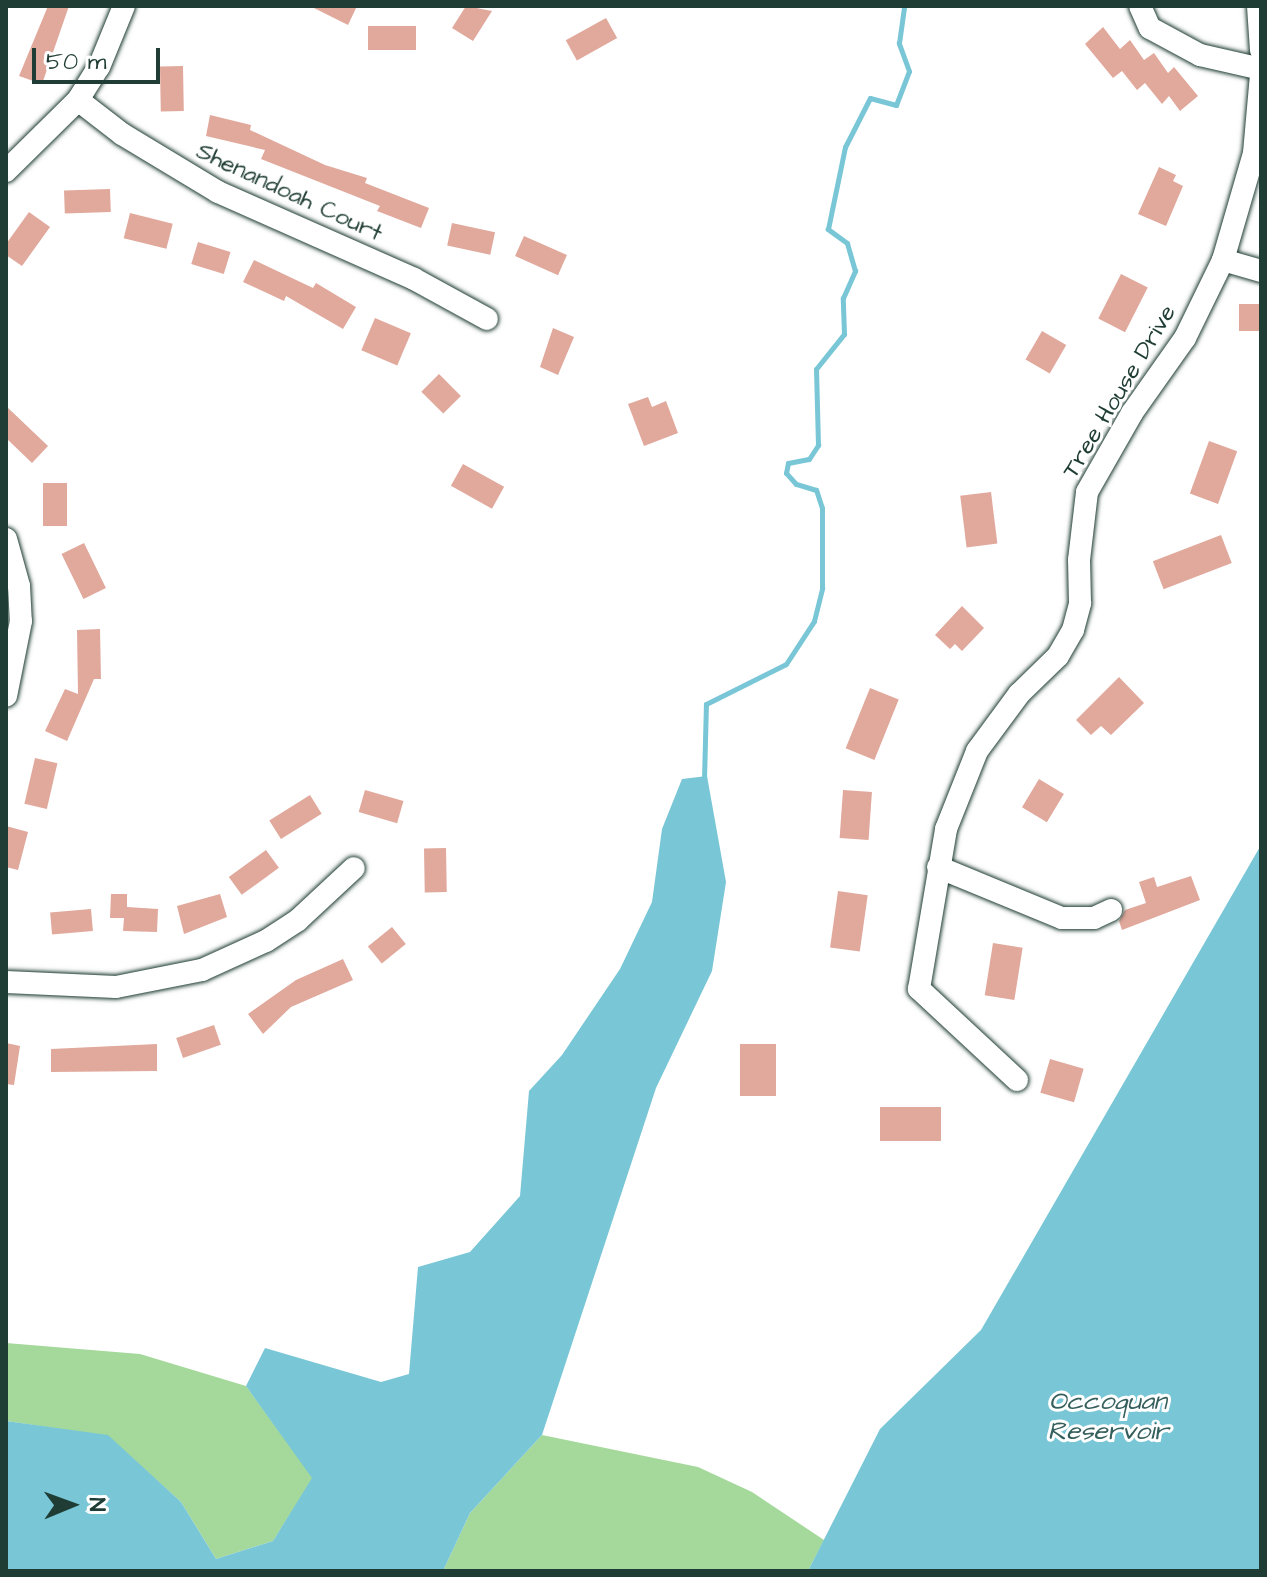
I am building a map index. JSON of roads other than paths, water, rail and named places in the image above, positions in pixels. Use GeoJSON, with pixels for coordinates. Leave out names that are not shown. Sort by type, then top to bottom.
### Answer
{"type":"FeatureCollection","features":[{"type":"Feature","properties":{"kind":"street"},"geometry":{"type":"LineString","coordinates":[[6,171],[78,100],[105,55],[124,6]]}},
{"type":"Feature","properties":{"kind":"street"},"geometry":{"type":"LineString","coordinates":[[1140,6],[1150,28],[1200,55],[1261,72]]}},
{"type":"Feature","properties":{"kind":"street"},"geometry":{"type":"LineString","coordinates":[[1258,6],[1261,50]]}},
{"type":"Feature","properties":{"kind":"street","name":"Tree House Drive"},"geometry":{"type":"LineString","coordinates":[[1017,1080],[919,989],[938,867],[952,809],[977,751],[1019,694],[1058,656],[1076,622],[1087,492],[1132,413],[1185,338],[1223,260],[1251,165],[1261,72]]}},
{"type":"Feature","properties":{"kind":"street","name":"Shenandoah Court"},"geometry":{"type":"LineString","coordinates":[[78,100],[122,134],[218,192],[414,279],[487,319]]}},
{"type":"Feature","properties":{"kind":"street"},"geometry":{"type":"LineString","coordinates":[[1223,260],[1261,271]]}},
{"type":"Feature","properties":{"kind":"street"},"geometry":{"type":"LineString","coordinates":[[6,539],[19,586],[21,621],[6,696]]}},
{"type":"Feature","properties":{"kind":"street"},"geometry":{"type":"LineString","coordinates":[[938,867],[1062,918],[1094,918],[1111,910]]}},
{"type":"Feature","properties":{"kind":"street"},"geometry":{"type":"LineString","coordinates":[[6,982],[116,987],[202,970],[266,941],[298,920],[354,868]]}},
{"type":"Feature","properties":{"kind":"water"},"geometry":{"type":"Polygon","coordinates":[[[707,776],[726,882],[712,971],[656,1088],[542,1435],[470,1513],[443,1571],[6,1571],[6,1421],[108,1435],[181,1502],[216,1559],[273,1541],[312,1478],[246,1386],[265,1348],[381,1382],[409,1374],[418,1267],[470,1252],[520,1196],[529,1091],[562,1055],[620,969],[652,902],[662,829],[682,779],[707,776]]]}},
{"type":"Feature","properties":{"kind":"water","name":"Occoquan Reservoir"},"geometry":{"type":"Polygon","coordinates":[[[1261,845],[1261,1571],[808,1571],[880,1429],[981,1330],[1261,845]]]}},
{"type":"Feature","properties":{"kind":"waterway"},"geometry":{"type":"LineString","coordinates":[[704,779],[706,704],[786,664],[814,621],[822,588],[822,508],[816,490],[796,484],[786,473],[788,463],[809,459],[818,445],[816,369],[844,334],[843,298],[855,271],[847,243],[828,229],[845,147],[870,98],[896,105],[909,71],[899,43],[904,6]]}}]}
